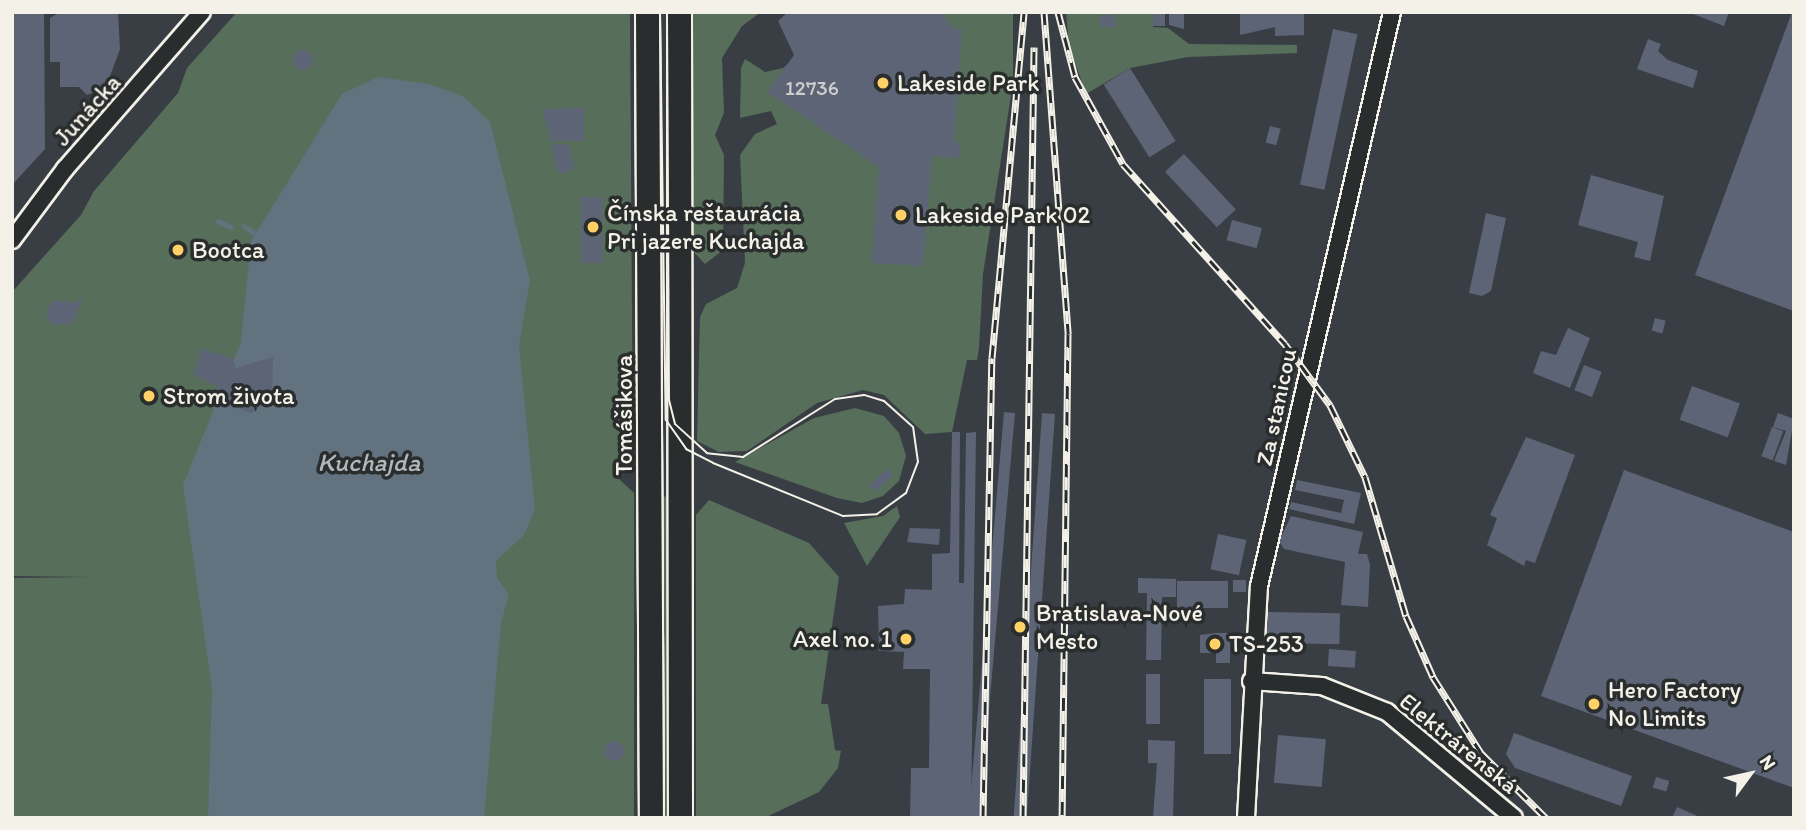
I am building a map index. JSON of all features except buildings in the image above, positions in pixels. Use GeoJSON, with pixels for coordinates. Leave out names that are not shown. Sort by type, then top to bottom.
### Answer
{"type":"FeatureCollection","features":[{"type":"Feature","properties":{"kind":"main road","name":"Tomášikova"},"geometry":{"type":"LineString","coordinates":[[647,12],[651,818]]}},
{"type":"Feature","properties":{"kind":"main road"},"geometry":{"type":"LineString","coordinates":[[679,12],[680,818]]}},
{"type":"Feature","properties":{"kind":"street","name":"Za stanicou"},"geometry":{"type":"LineString","coordinates":[[1246,818],[1251,681],[1259,586],[1392,12]]}},
{"type":"Feature","properties":{"kind":"street","name":"Junácka"},"geometry":{"type":"LineString","coordinates":[[12,240],[65,169],[203,13]]}},
{"type":"Feature","properties":{"kind":"street","name":"Elektrárenská"},"geometry":{"type":"LineString","coordinates":[[1251,681],[1322,686],[1387,712],[1514,818]]}},
{"type":"Feature","properties":{"kind":"green space"},"geometry":{"type":"Polygon","coordinates":[[[237,12],[630,12],[633,466],[618,478],[634,493],[634,818],[12,818],[12,578],[92,577],[12,576],[12,292],[81,215],[94,191],[178,93],[187,68],[237,12]]]}},
{"type":"Feature","properties":{"kind":"green space"},"geometry":{"type":"Polygon","coordinates":[[[692,12],[761,12],[742,26],[722,58],[724,113],[715,135],[724,155],[723,250],[705,264],[692,250],[692,12]]]}},
{"type":"Feature","properties":{"kind":"green space"},"geometry":{"type":"Polygon","coordinates":[[[785,12],[1013,12],[1013,83],[983,274],[979,348],[977,360],[967,360],[952,432],[925,434],[884,395],[863,390],[817,403],[747,451],[719,452],[697,441],[700,317],[706,304],[737,288],[745,263],[740,155],[755,134],[777,124],[771,111],[740,118],[741,68],[745,59],[765,72],[783,68],[798,56],[785,12]]]}},
{"type":"Feature","properties":{"kind":"green space"},"geometry":{"type":"Polygon","coordinates":[[[1066,12],[1153,12],[1153,27],[1168,28],[1189,44],[1313,45],[1297,45],[1297,53],[1188,57],[1130,68],[1086,94],[1069,45],[1066,12]]]}},
{"type":"Feature","properties":{"kind":"green space"},"geometry":{"type":"Polygon","coordinates":[[[855,408],[884,416],[899,433],[906,456],[899,481],[883,496],[862,503],[837,498],[735,462],[814,418],[855,408]]]}},
{"type":"Feature","properties":{"kind":"green space"},"geometry":{"type":"Polygon","coordinates":[[[666,496],[673,818],[658,818],[659,499],[666,496]]]}},
{"type":"Feature","properties":{"kind":"green space"},"geometry":{"type":"Polygon","coordinates":[[[709,500],[809,543],[839,577],[821,704],[828,704],[835,750],[841,751],[838,768],[819,792],[764,818],[696,818],[696,515],[709,500]]]}},
{"type":"Feature","properties":{"kind":"green space"},"geometry":{"type":"Polygon","coordinates":[[[897,506],[900,517],[867,566],[844,523],[883,516],[897,506]]]}},
{"type":"Feature","properties":{"kind":"water","name":"Kuchajda"},"geometry":{"type":"Polygon","coordinates":[[[378,77],[430,84],[464,97],[490,122],[530,280],[519,346],[535,509],[524,535],[496,561],[497,578],[509,594],[501,623],[484,818],[208,818],[212,688],[183,485],[241,342],[251,241],[342,94],[378,77]]]}},
{"type":"Feature","properties":{"kind":"waterway"},"geometry":{"type":"LineString","coordinates":[[218,221],[231,227]]}},
{"type":"Feature","properties":{"kind":"waterway"},"geometry":{"type":"LineString","coordinates":[[244,226],[256,234]]}},
{"type":"Feature","properties":{"kind":"tram line"},"geometry":{"type":"LineString","coordinates":[[660,12],[666,420],[686,449],[713,463],[843,516],[877,514],[906,493],[918,462],[913,427],[884,401],[864,395],[835,399],[743,457],[707,453],[675,424],[669,400],[667,12]]}},
{"type":"Feature","properties":{"kind":"railway"},"geometry":{"type":"LineString","coordinates":[[983,818],[992,358],[1024,12]]}},
{"type":"Feature","properties":{"kind":"railway"},"geometry":{"type":"LineString","coordinates":[[1044,12],[1068,334],[1062,818]]}},
{"type":"Feature","properties":{"kind":"railway"},"geometry":{"type":"LineString","coordinates":[[1058,12],[1075,77],[1123,164],[1285,344],[1330,405],[1365,477],[1406,616],[1433,677],[1481,753],[1546,818]]}},
{"type":"Feature","properties":{"kind":"railway"},"geometry":{"type":"LineString","coordinates":[[1023,818],[1034,47]]}},
{"type":"Feature","properties":{"kind":"place","name":"Lakeside Park"},"geometry":{"type":"Point","coordinates":[883,83]}},
{"type":"Feature","properties":{"kind":"place","name":"Lakeside Park 02"},"geometry":{"type":"Point","coordinates":[901,215]}},
{"type":"Feature","properties":{"kind":"place","name":"Čínska reštaurácia Pri jazere Kuchajda"},"geometry":{"type":"Point","coordinates":[593,227]}},
{"type":"Feature","properties":{"kind":"place","name":"Bootca"},"geometry":{"type":"Point","coordinates":[178,250]}},
{"type":"Feature","properties":{"kind":"place","name":"Strom života"},"geometry":{"type":"Point","coordinates":[149,396]}},
{"type":"Feature","properties":{"kind":"place","name":"Bratislava-Nové Mesto"},"geometry":{"type":"Point","coordinates":[1020,627]}},
{"type":"Feature","properties":{"kind":"place","name":"Axel no. 1"},"geometry":{"type":"Point","coordinates":[906,639]}},
{"type":"Feature","properties":{"kind":"place","name":"TS-253"},"geometry":{"type":"Point","coordinates":[1215,644]}},
{"type":"Feature","properties":{"kind":"place","name":"Hero Factory No Limits"},"geometry":{"type":"Point","coordinates":[1594,704]}}]}
